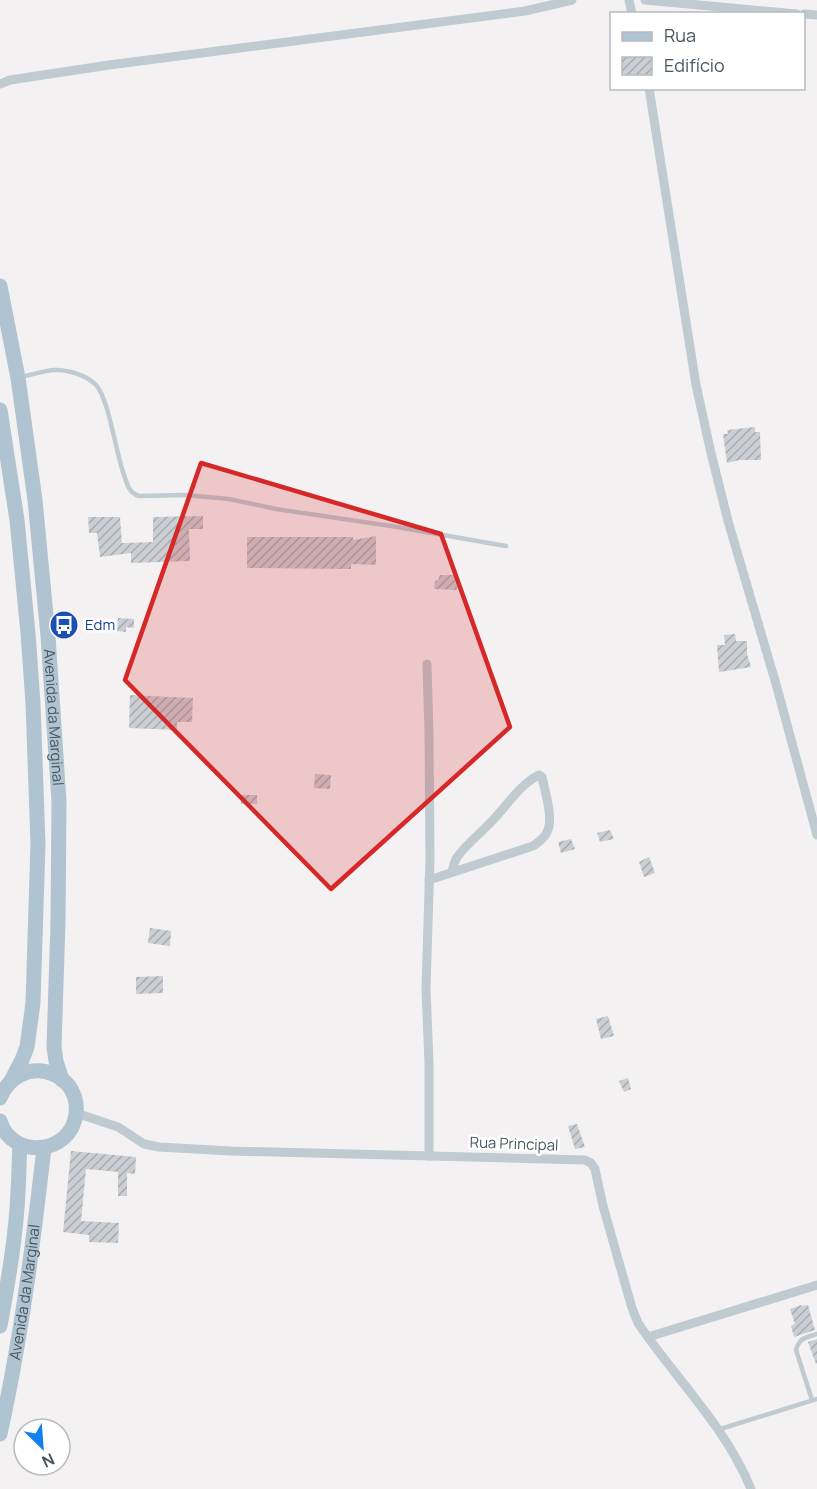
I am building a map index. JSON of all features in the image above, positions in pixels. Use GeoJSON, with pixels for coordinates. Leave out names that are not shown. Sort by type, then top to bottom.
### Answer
{"type":"FeatureCollection","features":[{"type":"Feature","properties":{"kind":"main road","name":"Avenida da Marginal"},"geometry":{"type":"LineString","coordinates":[[0,286],[18,378],[46,606],[59,801],[54,1047],[62,1080],[70,1089],[75,1101],[76,1113]]}},
{"type":"Feature","properties":{"kind":"main road","name":"Avenida da Marginal"},"geometry":{"type":"LineString","coordinates":[[0,410],[17,520],[28,633],[38,844],[33,1003],[27,1047],[0,1098]]}},
{"type":"Feature","properties":{"kind":"main road"},"geometry":{"type":"LineString","coordinates":[[12,1079],[24,1073],[37,1071],[51,1073],[62,1080]]}},
{"type":"Feature","properties":{"kind":"main road"},"geometry":{"type":"LineString","coordinates":[[0,1121],[9,1137],[20,1145],[45,1148],[54,1145],[69,1132],[76,1113]]}},
{"type":"Feature","properties":{"kind":"main road","name":"Avenida da Marginal"},"geometry":{"type":"LineString","coordinates":[[0,1326],[12,1259],[20,1145]]}},
{"type":"Feature","properties":{"kind":"main road","name":"Avenida da Marginal"},"geometry":{"type":"LineString","coordinates":[[0,1434],[13,1373],[30,1267],[45,1148]]}},
{"type":"Feature","properties":{"kind":"street"},"geometry":{"type":"LineString","coordinates":[[0,84],[10,80],[109,65],[525,11],[572,0]]}},
{"type":"Feature","properties":{"kind":"street"},"geometry":{"type":"LineString","coordinates":[[645,0],[775,12]]}},
{"type":"Feature","properties":{"kind":"street"},"geometry":{"type":"LineString","coordinates":[[650,90],[696,385],[711,453],[728,521],[816,824],[817,836]]}},
{"type":"Feature","properties":{"kind":"street"},"geometry":{"type":"LineString","coordinates":[[427,664],[429,880],[426,988],[429,1156]]}},
{"type":"Feature","properties":{"kind":"street"},"geometry":{"type":"LineString","coordinates":[[429,880],[534,846],[541,840],[547,833],[550,823],[542,777],[539,775],[523,786],[461,852],[452,872]]}},
{"type":"Feature","properties":{"kind":"street","name":"Rua Principal"},"geometry":{"type":"LineString","coordinates":[[76,1113],[118,1127],[144,1144],[159,1147],[231,1151],[585,1160],[591,1163],[595,1169],[603,1206],[638,1323],[732,1451],[750,1489]]}},
{"type":"Feature","properties":{"kind":"street"},"geometry":{"type":"LineString","coordinates":[[648,1337],[817,1285]]}},
{"type":"Feature","properties":{"kind":"lane"},"geometry":{"type":"LineString","coordinates":[[18,378],[54,370],[75,372],[96,386],[102,397],[120,466],[129,490],[138,496],[185,495],[229,500],[276,510],[391,526],[506,546]]}},
{"type":"Feature","properties":{"kind":"lane"},"geometry":{"type":"LineString","coordinates":[[717,1430],[815,1400],[796,1350],[802,1339],[817,1334]]}},
{"type":"Feature","properties":{"kind":"highlighted area"},"geometry":{"type":"Polygon","coordinates":[[[201,463],[441,534],[510,727],[331,889],[125,680],[201,463]]]}},
{"type":"Feature","properties":{"kind":"building"},"geometry":{"type":"Polygon","coordinates":[[[755,427],[755,432],[760,432],[761,460],[740,460],[727,463],[723,434],[728,434],[727,430],[755,427]]]}},
{"type":"Feature","properties":{"kind":"building"},"geometry":{"type":"Polygon","coordinates":[[[203,516],[203,529],[189,529],[190,561],[131,563],[131,553],[100,557],[97,533],[89,533],[88,517],[120,517],[122,543],[153,542],[153,517],[203,516]]]}},
{"type":"Feature","properties":{"kind":"building"},"geometry":{"type":"Polygon","coordinates":[[[376,536],[376,565],[351,564],[351,569],[247,568],[247,537],[353,537],[353,540],[376,536]]]}},
{"type":"Feature","properties":{"kind":"building"},"geometry":{"type":"Polygon","coordinates":[[[440,575],[458,575],[457,590],[434,589],[435,581],[440,575]]]}},
{"type":"Feature","properties":{"kind":"building"},"geometry":{"type":"Polygon","coordinates":[[[118,618],[134,619],[134,628],[126,627],[126,632],[117,631],[118,618]]]}},
{"type":"Feature","properties":{"kind":"building"},"geometry":{"type":"Polygon","coordinates":[[[735,634],[736,641],[747,641],[747,654],[751,667],[719,672],[717,645],[725,645],[724,635],[735,634]]]}},
{"type":"Feature","properties":{"kind":"building"},"geometry":{"type":"Polygon","coordinates":[[[130,695],[193,698],[192,722],[177,722],[177,730],[129,728],[130,695]]]}},
{"type":"Feature","properties":{"kind":"building"},"geometry":{"type":"Polygon","coordinates":[[[315,774],[331,775],[330,789],[314,788],[315,774]]]}},
{"type":"Feature","properties":{"kind":"building"},"geometry":{"type":"Polygon","coordinates":[[[241,795],[257,795],[257,804],[241,804],[241,795]]]}},
{"type":"Feature","properties":{"kind":"building"},"geometry":{"type":"Polygon","coordinates":[[[610,830],[614,839],[600,842],[597,833],[610,830]]]}},
{"type":"Feature","properties":{"kind":"building"},"geometry":{"type":"Polygon","coordinates":[[[571,839],[575,849],[561,853],[558,842],[571,839]]]}},
{"type":"Feature","properties":{"kind":"building"},"geometry":{"type":"Polygon","coordinates":[[[649,857],[655,873],[644,877],[639,862],[649,857]]]}},
{"type":"Feature","properties":{"kind":"building"},"geometry":{"type":"Polygon","coordinates":[[[150,928],[171,931],[170,946],[148,943],[150,928]]]}},
{"type":"Feature","properties":{"kind":"building"},"geometry":{"type":"Polygon","coordinates":[[[163,976],[163,993],[136,994],[136,977],[163,976]]]}},
{"type":"Feature","properties":{"kind":"building"},"geometry":{"type":"Polygon","coordinates":[[[608,1016],[614,1036],[601,1039],[596,1019],[608,1016]]]}},
{"type":"Feature","properties":{"kind":"building"},"geometry":{"type":"Polygon","coordinates":[[[628,1078],[631,1089],[624,1092],[619,1081],[628,1078]]]}},
{"type":"Feature","properties":{"kind":"building"},"geometry":{"type":"Polygon","coordinates":[[[577,1124],[585,1147],[575,1149],[568,1126],[577,1124]]]}},
{"type":"Feature","properties":{"kind":"building"},"geometry":{"type":"Polygon","coordinates":[[[71,1151],[136,1157],[135,1174],[127,1173],[127,1196],[118,1196],[118,1172],[86,1169],[81,1221],[119,1223],[118,1243],[89,1242],[89,1235],[63,1232],[71,1151]]]}},
{"type":"Feature","properties":{"kind":"building"},"geometry":{"type":"Polygon","coordinates":[[[808,1305],[815,1330],[794,1337],[791,1326],[795,1324],[790,1309],[808,1305]]]}},
{"type":"Feature","properties":{"kind":"building"},"geometry":{"type":"Polygon","coordinates":[[[817,1339],[817,1363],[816,1364],[808,1342],[817,1339]]]}},
{"type":"Feature","properties":{"kind":"place","name":"Edm"},"geometry":{"type":"Point","coordinates":[64,625]}}]}
